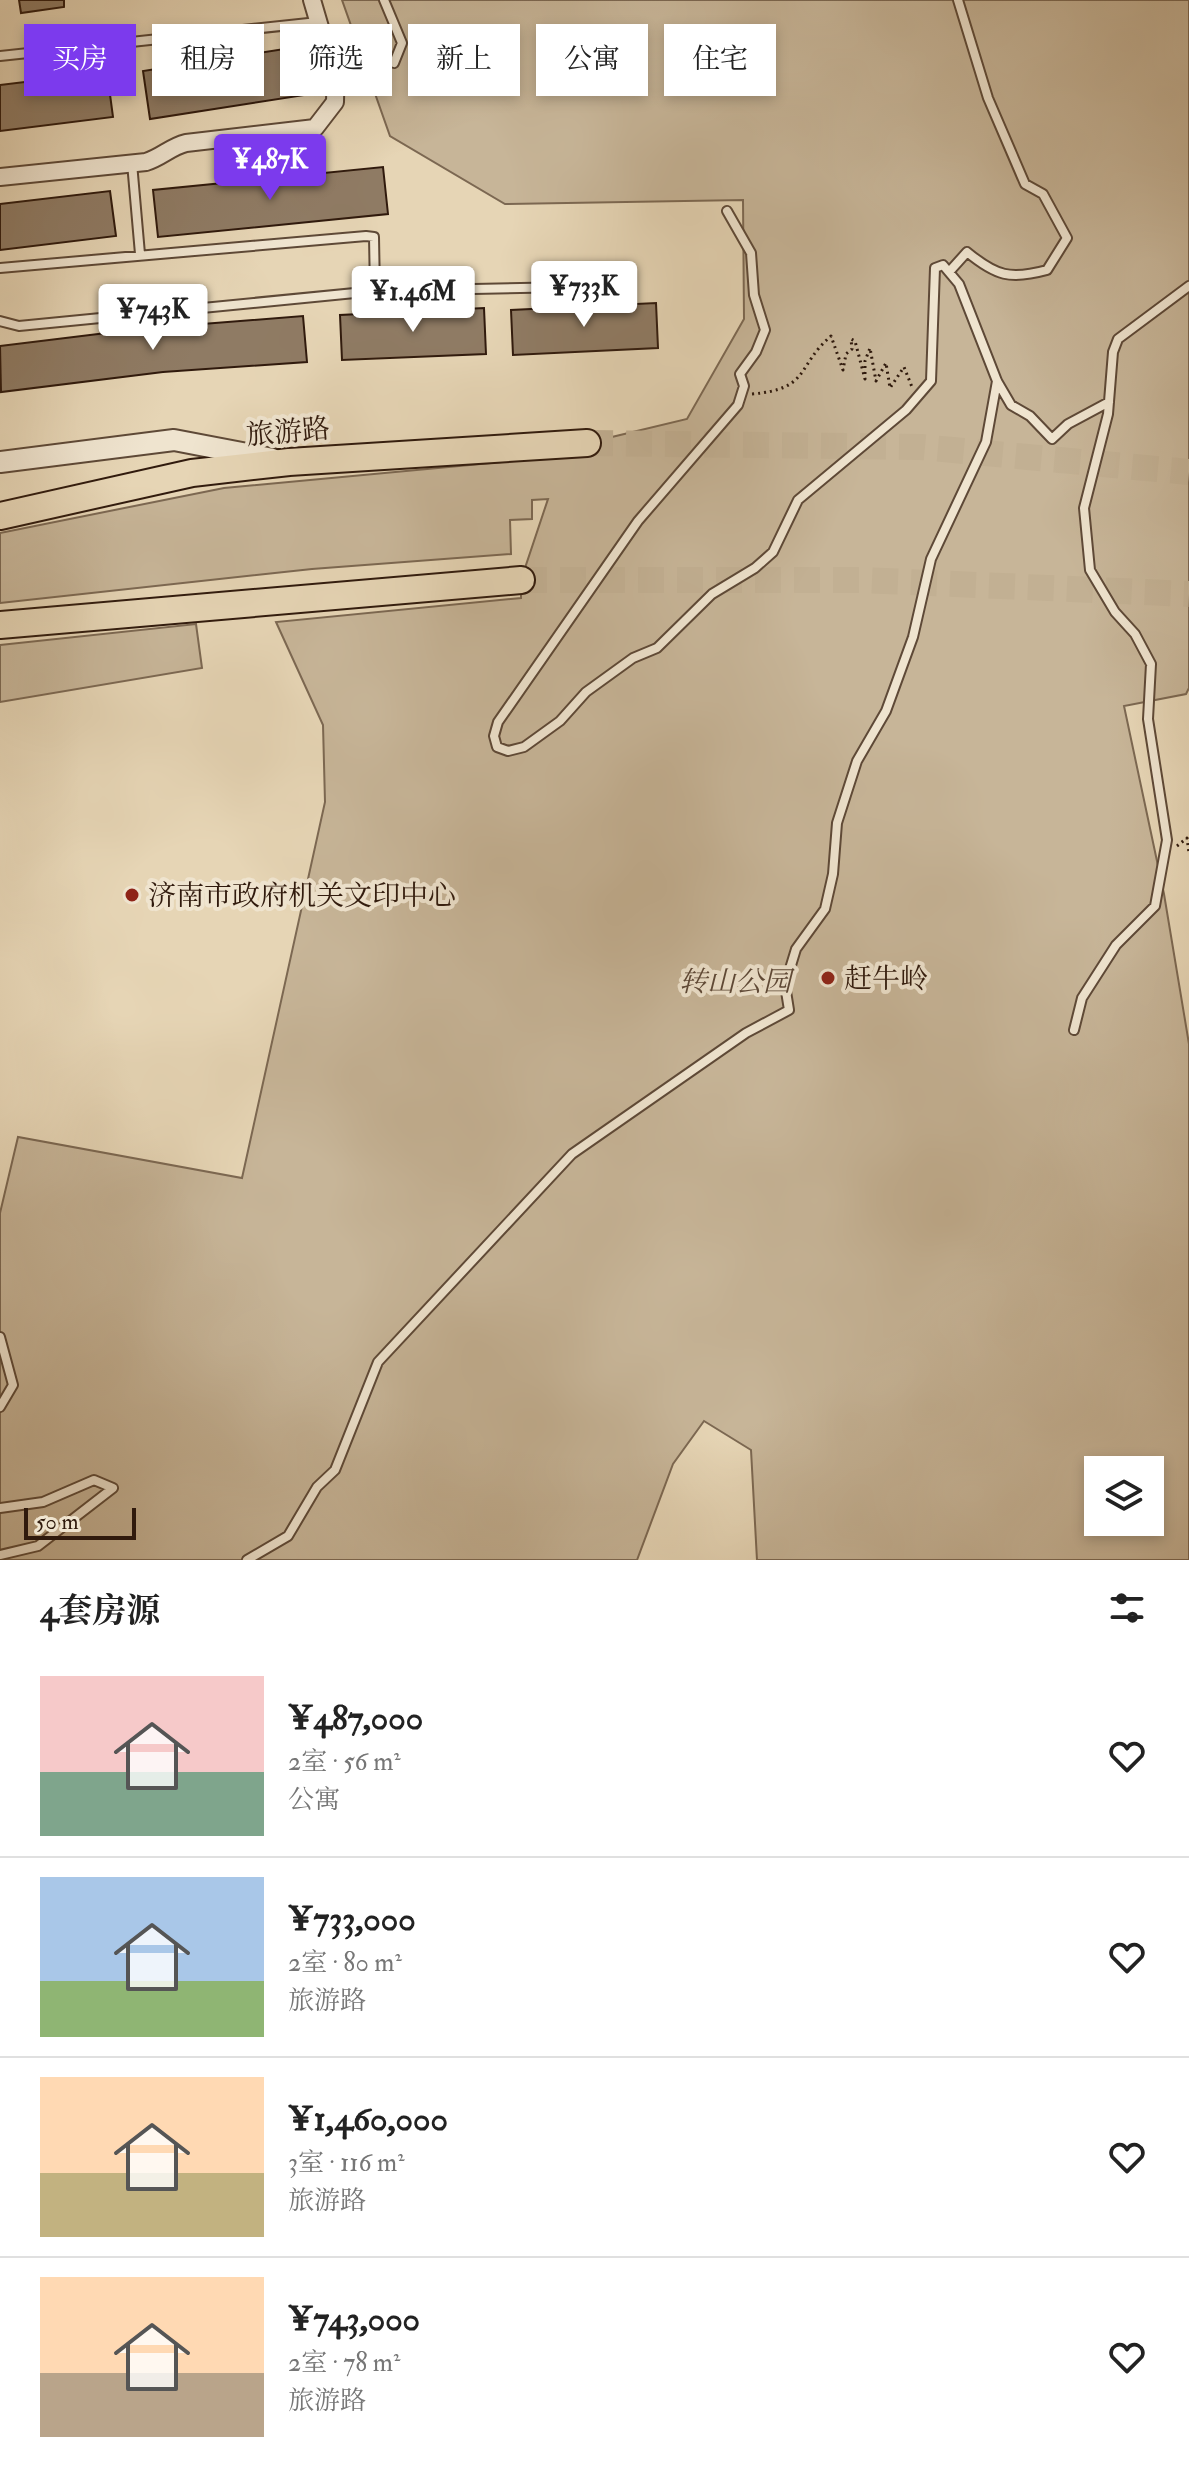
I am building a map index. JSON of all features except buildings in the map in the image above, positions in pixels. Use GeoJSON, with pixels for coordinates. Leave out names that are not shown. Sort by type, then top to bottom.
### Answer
{"type":"FeatureCollection","features":[{"type":"Feature","properties":{"kind":"main road","name":"旅游路"},"geometry":{"type":"LineString","coordinates":[[0,516],[192,473],[289,462],[587,443]]}},
{"type":"Feature","properties":{"kind":"main road"},"geometry":{"type":"LineString","coordinates":[[0,625],[521,580]]}},
{"type":"Feature","properties":{"kind":"street"},"geometry":{"type":"LineString","coordinates":[[0,177],[132,163],[164,156],[171,146],[186,143],[315,128],[335,102],[337,75],[336,54],[318,22],[312,0]]}},
{"type":"Feature","properties":{"kind":"street"},"geometry":{"type":"LineString","coordinates":[[0,462],[174,440],[289,462]]}},
{"type":"Feature","properties":{"kind":"lane"},"geometry":{"type":"LineString","coordinates":[[384,0],[402,43],[394,63]]}},
{"type":"Feature","properties":{"kind":"lane"},"geometry":{"type":"LineString","coordinates":[[949,272],[967,252],[990,271],[1022,277],[1047,270],[1067,238],[1043,194],[1025,184],[988,98],[958,0]]}},
{"type":"Feature","properties":{"kind":"lane"},"geometry":{"type":"LineString","coordinates":[[0,56],[318,22]]}},
{"type":"Feature","properties":{"kind":"lane"},"geometry":{"type":"LineString","coordinates":[[132,163],[140,254]]}},
{"type":"Feature","properties":{"kind":"lane"},"geometry":{"type":"LineString","coordinates":[[727,211],[751,253],[754,295],[765,330],[756,352],[740,374],[744,386],[738,405],[638,521],[498,722],[494,736],[497,747],[508,751],[524,747],[560,721],[586,692],[633,658],[657,648],[712,594],[755,568],[773,552],[798,500],[917,397],[931,381],[935,268],[943,265],[959,284],[997,381],[1011,405],[1030,416],[1052,439],[1068,424],[1109,402]]}},
{"type":"Feature","properties":{"kind":"lane"},"geometry":{"type":"LineString","coordinates":[[0,268],[374,237],[375,291]]}},
{"type":"Feature","properties":{"kind":"lane"},"geometry":{"type":"LineString","coordinates":[[0,321],[19,326],[375,291],[621,286]]}},
{"type":"Feature","properties":{"kind":"lane"},"geometry":{"type":"LineString","coordinates":[[1074,1030],[1082,998],[1116,945],[1155,906],[1162,885],[1167,840],[1148,719],[1151,664],[1135,634],[1115,612],[1090,570],[1084,508],[1109,402],[1113,352],[1118,339],[1189,286]]}},
{"type":"Feature","properties":{"kind":"lane"},"geometry":{"type":"LineString","coordinates":[[247,1560],[288,1536],[317,1487],[335,1470],[378,1362],[572,1154],[746,1033],[789,1010],[785,985],[796,949],[825,909],[833,874],[837,823],[857,761],[886,711],[913,637],[931,559],[986,442],[997,381]]}},
{"type":"Feature","properties":{"kind":"lane"},"geometry":{"type":"LineString","coordinates":[[0,1337],[13,1385],[0,1407]]}},
{"type":"Feature","properties":{"kind":"lane"},"geometry":{"type":"LineString","coordinates":[[0,1508],[43,1502],[94,1480],[113,1488],[38,1546],[0,1555]]}},
{"type":"Feature","properties":{"kind":"path"},"geometry":{"type":"LineString","coordinates":[[741,394],[778,392],[804,376],[817,349],[831,336],[843,370],[846,354],[852,349],[851,339],[865,379],[865,361],[870,348],[876,381],[886,363],[890,388],[904,367],[917,397]]}},
{"type":"Feature","properties":{"kind":"path"},"geometry":{"type":"LineString","coordinates":[[1167,840],[1177,846],[1187,838],[1189,853]]}},
{"type":"Feature","properties":{"kind":"green space","name":"转山公园"},"geometry":{"type":"Polygon","coordinates":[[[342,0],[1189,0],[1189,688],[1186,694],[1124,706],[1164,894],[1189,1044],[1189,1560],[757,1560],[751,1450],[704,1421],[673,1464],[637,1560],[0,1560],[0,1213],[18,1137],[242,1178],[325,802],[323,725],[276,622],[521,598],[521,580],[548,499],[532,500],[532,519],[510,520],[511,554],[312,569],[0,603],[0,533],[224,488],[577,455],[587,443],[687,419],[744,319],[743,200],[505,204],[390,136],[376,96],[392,96],[392,24],[350,24],[342,0]]]}},
{"type":"Feature","properties":{"kind":"green space"},"geometry":{"type":"Polygon","coordinates":[[[196,624],[202,668],[0,702],[0,645],[196,624]]]}},
{"type":"Feature","properties":{"kind":"tunnel"},"geometry":{"type":"LineString","coordinates":[[587,443],[921,447],[1189,472]]}},
{"type":"Feature","properties":{"kind":"tunnel"},"geometry":{"type":"LineString","coordinates":[[521,580],[861,580],[1189,594]]}},
{"type":"Feature","properties":{"kind":"place","name":"济南市政府机关文印中心"},"geometry":{"type":"Point","coordinates":[132,895]}},
{"type":"Feature","properties":{"kind":"place","name":"赶牛岭"},"geometry":{"type":"Point","coordinates":[828,978]}}]}
